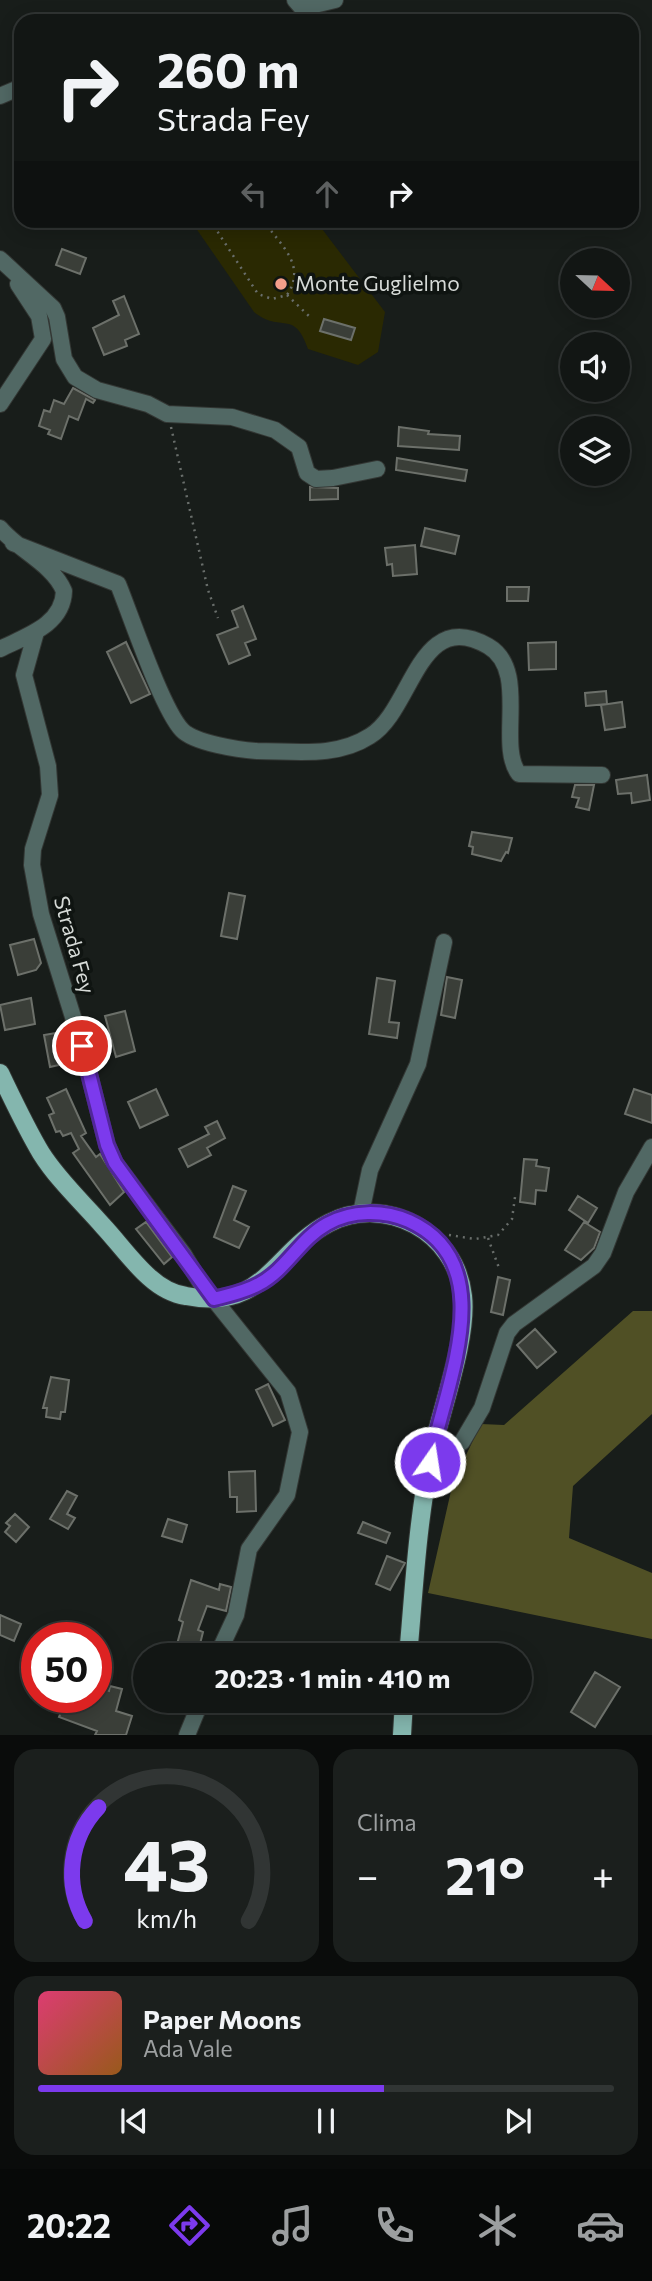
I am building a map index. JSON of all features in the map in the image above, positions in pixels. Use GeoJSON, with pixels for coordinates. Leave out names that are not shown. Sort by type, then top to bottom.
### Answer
{"type":"FeatureCollection","features":[{"type":"Feature","properties":{"kind":"main road"},"geometry":{"type":"LineString","coordinates":[[0,1073],[49,1164],[149,1277],[183,1296],[214,1299],[261,1283],[311,1235],[328,1223],[361,1213],[400,1217],[429,1231],[449,1255],[463,1296],[459,1337],[421,1512],[409,1643]]}},
{"type":"Feature","properties":{"kind":"main road"},"geometry":{"type":"LineString","coordinates":[[401,1735],[403,1713]]}},
{"type":"Feature","properties":{"kind":"street"},"geometry":{"type":"LineString","coordinates":[[295,0],[302,8],[335,0]]}},
{"type":"Feature","properties":{"kind":"street"},"geometry":{"type":"LineString","coordinates":[[0,261],[30,299],[44,328],[39,349],[0,404]]}},
{"type":"Feature","properties":{"kind":"street"},"geometry":{"type":"LineString","coordinates":[[0,261],[53,308],[64,359],[75,377],[97,390],[148,404],[167,414],[232,417],[275,430],[299,447],[307,473],[316,479],[377,469]]}},
{"type":"Feature","properties":{"kind":"street","name":"Strada Fey"},"geometry":{"type":"LineString","coordinates":[[0,527],[13,543],[56,576],[64,591],[55,617],[36,632],[0,649]]}},
{"type":"Feature","properties":{"kind":"street"},"geometry":{"type":"LineString","coordinates":[[13,543],[118,584],[169,708],[182,730],[194,736],[240,750],[331,752],[351,747],[372,735],[392,716],[421,658],[431,648],[442,641],[465,639],[492,648],[506,668],[513,758],[519,774],[602,775]]}},
{"type":"Feature","properties":{"kind":"street","name":"Strada Fey"},"geometry":{"type":"LineString","coordinates":[[36,632],[24,675],[50,781],[48,805],[33,849],[32,865],[41,914],[66,991],[107,1145],[115,1163],[234,1328],[288,1392],[300,1432],[289,1488],[281,1506],[249,1549],[236,1615],[223,1643]]}},
{"type":"Feature","properties":{"kind":"street"},"geometry":{"type":"LineString","coordinates":[[361,1213],[370,1170],[418,1064],[444,942]]}},
{"type":"Feature","properties":{"kind":"street"},"geometry":{"type":"LineString","coordinates":[[433,1447],[454,1447],[475,1422],[508,1333],[514,1324],[594,1266],[603,1253],[626,1192],[652,1147]]}},
{"type":"Feature","properties":{"kind":"street"},"geometry":{"type":"LineString","coordinates":[[187,1735],[196,1713]]}},
{"type":"Feature","properties":{"kind":"path"},"geometry":{"type":"LineString","coordinates":[[215,228],[258,294],[272,299],[287,295],[296,282],[296,267],[269,228]]}},
{"type":"Feature","properties":{"kind":"path"},"geometry":{"type":"LineString","coordinates":[[287,295],[311,318]]}},
{"type":"Feature","properties":{"kind":"path"},"geometry":{"type":"LineString","coordinates":[[167,414],[218,618]]}},
{"type":"Feature","properties":{"kind":"path"},"geometry":{"type":"LineString","coordinates":[[429,1231],[475,1239],[498,1235],[507,1228],[512,1219],[515,1197]]}},
{"type":"Feature","properties":{"kind":"path"},"geometry":{"type":"LineString","coordinates":[[488,1238],[499,1268]]}},
{"type":"Feature","properties":{"kind":"shaded area"},"geometry":{"type":"Polygon","coordinates":[[[196,228],[321,228],[385,312],[378,352],[358,365],[308,349],[303,337],[292,325],[263,318],[254,312],[196,228]]]}},
{"type":"Feature","properties":{"kind":"shaded area"},"geometry":{"type":"Polygon","coordinates":[[[633,1311],[652,1311],[652,1414],[573,1486],[569,1538],[652,1573],[652,1639],[428,1593],[453,1482],[481,1424],[504,1425],[633,1311]]]}},
{"type":"Feature","properties":{"kind":"building"},"geometry":{"type":"Polygon","coordinates":[[[62,249],[86,258],[80,274],[56,265],[62,249]]]}},
{"type":"Feature","properties":{"kind":"building"},"geometry":{"type":"Polygon","coordinates":[[[124,296],[139,334],[125,340],[127,346],[104,355],[93,328],[119,315],[113,301],[124,296]]]}},
{"type":"Feature","properties":{"kind":"building"},"geometry":{"type":"Polygon","coordinates":[[[324,319],[355,328],[351,340],[320,331],[324,319]]]}},
{"type":"Feature","properties":{"kind":"building"},"geometry":{"type":"Polygon","coordinates":[[[73,388],[95,400],[93,403],[86,399],[78,420],[69,416],[61,439],[48,434],[50,430],[39,426],[44,410],[50,412],[54,400],[64,404],[73,388]]]}},
{"type":"Feature","properties":{"kind":"building"},"geometry":{"type":"Polygon","coordinates":[[[399,427],[429,431],[428,434],[460,436],[459,450],[398,446],[399,427]]]}},
{"type":"Feature","properties":{"kind":"building"},"geometry":{"type":"Polygon","coordinates":[[[397,458],[467,470],[465,481],[396,470],[397,458]]]}},
{"type":"Feature","properties":{"kind":"building"},"geometry":{"type":"Polygon","coordinates":[[[310,487],[338,488],[338,499],[310,500],[310,487]]]}},
{"type":"Feature","properties":{"kind":"building"},"geometry":{"type":"Polygon","coordinates":[[[425,528],[459,536],[455,554],[421,546],[425,528]]]}},
{"type":"Feature","properties":{"kind":"building"},"geometry":{"type":"Polygon","coordinates":[[[415,545],[417,574],[393,576],[392,564],[387,565],[385,548],[415,545]]]}},
{"type":"Feature","properties":{"kind":"building"},"geometry":{"type":"Polygon","coordinates":[[[507,587],[529,587],[528,601],[507,601],[507,587]]]}},
{"type":"Feature","properties":{"kind":"building"},"geometry":{"type":"Polygon","coordinates":[[[243,606],[256,639],[245,643],[250,655],[229,664],[217,635],[238,627],[232,611],[243,606]]]}},
{"type":"Feature","properties":{"kind":"building"},"geometry":{"type":"Polygon","coordinates":[[[126,642],[150,694],[131,703],[107,652],[126,642]]]}},
{"type":"Feature","properties":{"kind":"building"},"geometry":{"type":"Polygon","coordinates":[[[556,642],[556,669],[529,670],[528,643],[556,642]]]}},
{"type":"Feature","properties":{"kind":"building"},"geometry":{"type":"Polygon","coordinates":[[[606,691],[607,704],[586,706],[585,693],[606,691]]]}},
{"type":"Feature","properties":{"kind":"building"},"geometry":{"type":"Polygon","coordinates":[[[622,702],[625,727],[605,730],[601,705],[622,702]]]}},
{"type":"Feature","properties":{"kind":"building"},"geometry":{"type":"Polygon","coordinates":[[[647,775],[650,800],[632,803],[631,793],[618,794],[616,780],[647,775]]]}},
{"type":"Feature","properties":{"kind":"building"},"geometry":{"type":"Polygon","coordinates":[[[575,785],[594,785],[589,810],[576,807],[579,798],[572,797],[575,785]]]}},
{"type":"Feature","properties":{"kind":"building"},"geometry":{"type":"Polygon","coordinates":[[[472,832],[512,838],[508,853],[506,852],[501,861],[472,854],[473,847],[469,846],[472,832]]]}},
{"type":"Feature","properties":{"kind":"building"},"geometry":{"type":"Polygon","coordinates":[[[229,893],[245,896],[237,939],[221,936],[229,893]]]}},
{"type":"Feature","properties":{"kind":"building"},"geometry":{"type":"Polygon","coordinates":[[[34,939],[41,963],[36,970],[18,975],[10,945],[34,939]]]}},
{"type":"Feature","properties":{"kind":"building"},"geometry":{"type":"Polygon","coordinates":[[[447,977],[462,980],[455,1018],[441,1015],[447,977]]]}},
{"type":"Feature","properties":{"kind":"building"},"geometry":{"type":"Polygon","coordinates":[[[377,978],[395,981],[389,1022],[399,1023],[397,1038],[369,1034],[377,978]]]}},
{"type":"Feature","properties":{"kind":"building"},"geometry":{"type":"Polygon","coordinates":[[[31,998],[35,1024],[5,1030],[0,1005],[31,998]]]}},
{"type":"Feature","properties":{"kind":"building"},"geometry":{"type":"Polygon","coordinates":[[[125,1011],[135,1051],[116,1057],[105,1016],[125,1011]]]}},
{"type":"Feature","properties":{"kind":"building"},"geometry":{"type":"Polygon","coordinates":[[[62,1032],[68,1063],[50,1067],[44,1035],[62,1032]]]}},
{"type":"Feature","properties":{"kind":"building"},"geometry":{"type":"Polygon","coordinates":[[[66,1089],[86,1133],[81,1136],[96,1157],[100,1154],[124,1192],[110,1205],[73,1153],[79,1149],[71,1133],[63,1136],[60,1131],[56,1132],[49,1115],[54,1113],[47,1098],[66,1089]]]}},
{"type":"Feature","properties":{"kind":"building"},"geometry":{"type":"Polygon","coordinates":[[[156,1089],[168,1115],[140,1128],[128,1102],[156,1089]]]}},
{"type":"Feature","properties":{"kind":"building"},"geometry":{"type":"Polygon","coordinates":[[[634,1089],[652,1095],[652,1123],[625,1114],[634,1089]]]}},
{"type":"Feature","properties":{"kind":"building"},"geometry":{"type":"Polygon","coordinates":[[[217,1121],[225,1138],[207,1148],[211,1155],[188,1167],[179,1149],[209,1134],[205,1127],[217,1121]]]}},
{"type":"Feature","properties":{"kind":"building"},"geometry":{"type":"Polygon","coordinates":[[[524,1159],[537,1160],[536,1166],[549,1168],[546,1191],[536,1190],[535,1204],[520,1202],[524,1159]]]}},
{"type":"Feature","properties":{"kind":"building"},"geometry":{"type":"Polygon","coordinates":[[[233,1186],[246,1191],[234,1220],[249,1227],[239,1248],[214,1237],[233,1186]]]}},
{"type":"Feature","properties":{"kind":"building"},"geometry":{"type":"Polygon","coordinates":[[[578,1196],[597,1208],[588,1223],[569,1210],[578,1196]]]}},
{"type":"Feature","properties":{"kind":"building"},"geometry":{"type":"Polygon","coordinates":[[[146,1222],[172,1257],[164,1264],[136,1229],[146,1222]]]}},
{"type":"Feature","properties":{"kind":"building"},"geometry":{"type":"Polygon","coordinates":[[[584,1222],[600,1232],[594,1248],[581,1260],[565,1250],[584,1222]]]}},
{"type":"Feature","properties":{"kind":"building"},"geometry":{"type":"Polygon","coordinates":[[[498,1277],[510,1280],[503,1315],[491,1312],[498,1277]]]}},
{"type":"Feature","properties":{"kind":"building"},"geometry":{"type":"Polygon","coordinates":[[[535,1329],[556,1352],[537,1368],[517,1345],[535,1329]]]}},
{"type":"Feature","properties":{"kind":"building"},"geometry":{"type":"Polygon","coordinates":[[[51,1377],[69,1380],[65,1412],[61,1412],[60,1419],[46,1417],[47,1408],[43,1408],[51,1377]]]}},
{"type":"Feature","properties":{"kind":"building"},"geometry":{"type":"Polygon","coordinates":[[[268,1384],[285,1420],[273,1426],[256,1390],[268,1384]]]}},
{"type":"Feature","properties":{"kind":"building"},"geometry":{"type":"Polygon","coordinates":[[[255,1471],[256,1511],[237,1512],[237,1497],[230,1497],[229,1472],[255,1471]]]}},
{"type":"Feature","properties":{"kind":"building"},"geometry":{"type":"Polygon","coordinates":[[[67,1491],[77,1496],[67,1514],[75,1518],[68,1529],[50,1519],[67,1491]]]}},
{"type":"Feature","properties":{"kind":"building"},"geometry":{"type":"Polygon","coordinates":[[[15,1514],[29,1527],[16,1542],[5,1532],[10,1526],[6,1523],[15,1514]]]}},
{"type":"Feature","properties":{"kind":"building"},"geometry":{"type":"Polygon","coordinates":[[[168,1519],[187,1525],[182,1542],[162,1536],[168,1519]]]}},
{"type":"Feature","properties":{"kind":"building"},"geometry":{"type":"Polygon","coordinates":[[[363,1522],[390,1533],[386,1543],[358,1533],[363,1522]]]}},
{"type":"Feature","properties":{"kind":"building"},"geometry":{"type":"Polygon","coordinates":[[[387,1556],[405,1563],[390,1590],[376,1584],[387,1556]]]}},
{"type":"Feature","properties":{"kind":"building"},"geometry":{"type":"Polygon","coordinates":[[[191,1580],[219,1590],[220,1584],[231,1587],[226,1611],[207,1606],[198,1630],[203,1632],[200,1643],[177,1643],[183,1622],[179,1620],[191,1580]]]}},
{"type":"Feature","properties":{"kind":"building"},"geometry":{"type":"Polygon","coordinates":[[[0,1615],[21,1624],[14,1641],[0,1635],[0,1615]]]}},
{"type":"Feature","properties":{"kind":"building"},"geometry":{"type":"Polygon","coordinates":[[[595,1672],[620,1687],[595,1727],[571,1712],[595,1672]]]}},
{"type":"Feature","properties":{"kind":"building"},"geometry":{"type":"Polygon","coordinates":[[[112,1686],[122,1689],[116,1711],[132,1716],[126,1735],[95,1735],[97,1731],[59,1717],[61,1713],[112,1713],[112,1686]]]}},
{"type":"Feature","properties":{"kind":"place","name":"Monte Guglielmo"},"geometry":{"type":"Point","coordinates":[281,284]}},
{"type":"Feature","properties":{"kind":"route"},"geometry":{"type":"LineString","coordinates":[[82,1046],[107,1145],[115,1163],[214,1299],[239,1293],[261,1283],[311,1235],[341,1218],[361,1213],[400,1217],[429,1231],[440,1242],[455,1266],[463,1296],[463,1312],[430,1462]]}}]}
